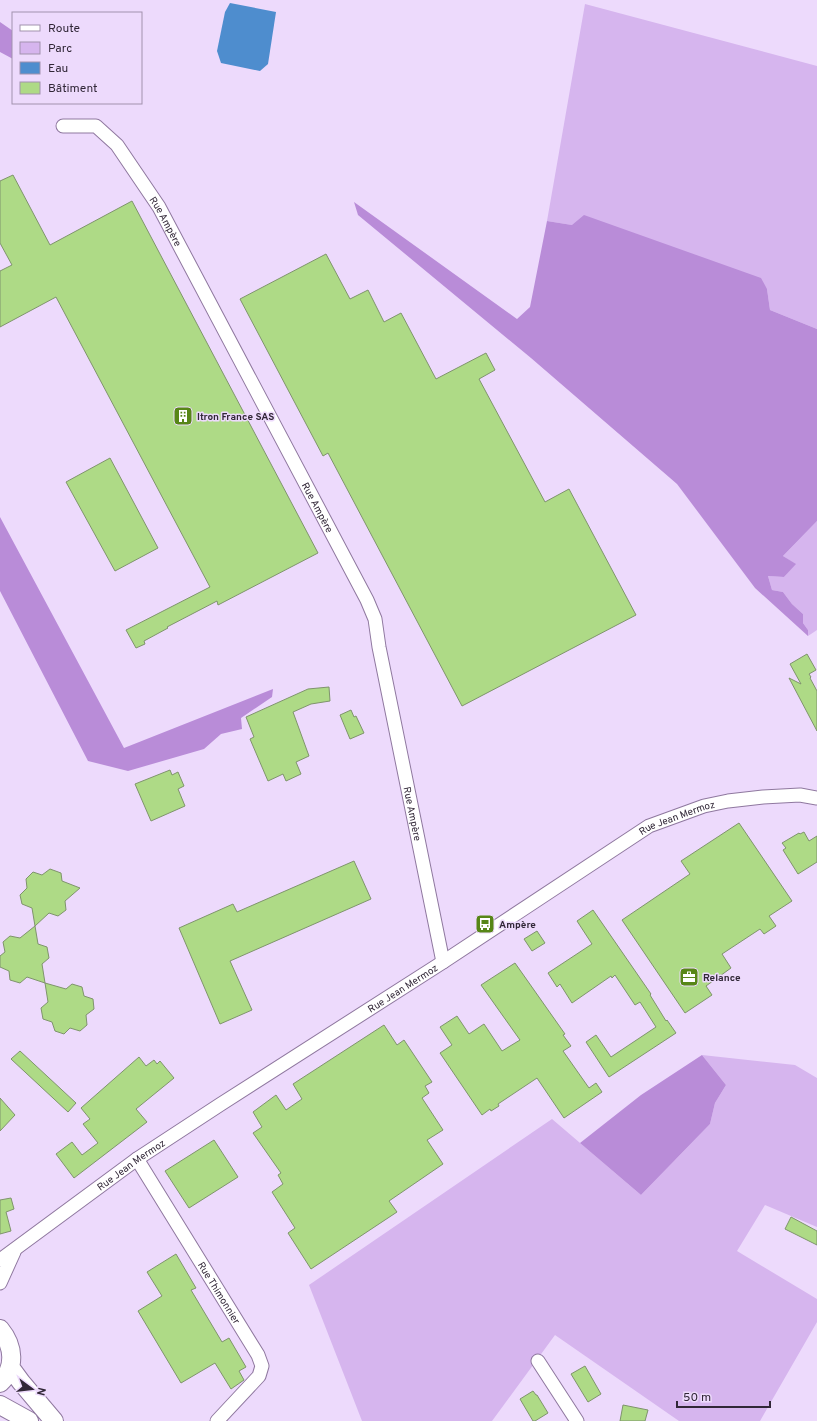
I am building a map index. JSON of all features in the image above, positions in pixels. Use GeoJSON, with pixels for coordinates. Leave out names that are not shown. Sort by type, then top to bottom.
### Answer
{"type":"FeatureCollection","features":[{"type":"Feature","properties":{"kind":"street","name":"Rue Ampère"},"geometry":{"type":"LineString","coordinates":[[63,126],[96,126],[117,145],[159,207],[367,600],[374,619],[443,962]]}},
{"type":"Feature","properties":{"kind":"street","name":"Rue Jean Mermoz"},"geometry":{"type":"LineString","coordinates":[[0,1260],[137,1160],[221,1104],[443,962],[649,826],[704,806],[728,801],[800,795],[817,798]]}},
{"type":"Feature","properties":{"kind":"street","name":"Rue Thimonnier"},"geometry":{"type":"LineString","coordinates":[[137,1160],[258,1355],[262,1366],[259,1376],[217,1421]]}},
{"type":"Feature","properties":{"kind":"street","name":"Rue Jean Mermoz"},"geometry":{"type":"LineString","coordinates":[[0,1283],[15,1250]]}},
{"type":"Feature","properties":{"kind":"street"},"geometry":{"type":"LineString","coordinates":[[0,1330],[8,1339],[11,1350],[10,1367],[5,1379],[0,1383]]}},
{"type":"Feature","properties":{"kind":"street"},"geometry":{"type":"LineString","coordinates":[[538,1361],[577,1421]]}},
{"type":"Feature","properties":{"kind":"street"},"geometry":{"type":"LineString","coordinates":[[10,1367],[54,1421]]}},
{"type":"Feature","properties":{"kind":"street"},"geometry":{"type":"LineString","coordinates":[[0,1405],[29,1421]]}},
{"type":"Feature","properties":{"kind":"green space"},"geometry":{"type":"Polygon","coordinates":[[[585,4],[817,66],[817,329],[770,310],[767,289],[572,225],[547,221],[585,4]]]}},
{"type":"Feature","properties":{"kind":"green space"},"geometry":{"type":"Polygon","coordinates":[[[817,521],[817,630],[808,636],[808,630],[803,623],[803,614],[792,604],[783,592],[772,590],[768,576],[784,577],[795,564],[783,556],[817,521]]]}},
{"type":"Feature","properties":{"kind":"green space"},"geometry":{"type":"Polygon","coordinates":[[[702,1055],[795,1065],[817,1078],[817,1227],[765,1205],[737,1251],[817,1299],[817,1322],[760,1421],[679,1421],[555,1335],[492,1421],[362,1421],[309,1285],[552,1119],[641,1195],[710,1124],[715,1103],[726,1085],[702,1055]]]}},
{"type":"Feature","properties":{"kind":"shaded area"},"geometry":{"type":"Polygon","coordinates":[[[0,22],[12,30],[12,58],[0,52],[0,22]]]}},
{"type":"Feature","properties":{"kind":"shaded area"},"geometry":{"type":"Polygon","coordinates":[[[354,202],[517,319],[530,307],[547,221],[572,225],[584,215],[761,278],[767,289],[770,310],[817,329],[817,521],[783,556],[796,564],[784,577],[768,576],[772,590],[783,592],[792,604],[803,614],[803,623],[808,630],[808,636],[755,588],[677,484],[531,358],[358,215],[354,202]]]}},
{"type":"Feature","properties":{"kind":"shaded area"},"geometry":{"type":"Polygon","coordinates":[[[0,517],[124,748],[273,689],[272,697],[241,718],[242,729],[221,734],[204,749],[128,771],[88,761],[0,591],[0,517]]]}},
{"type":"Feature","properties":{"kind":"shaded area"},"geometry":{"type":"Polygon","coordinates":[[[702,1055],[726,1085],[715,1103],[710,1124],[641,1195],[580,1143],[641,1095],[702,1055]]]}},
{"type":"Feature","properties":{"kind":"water"},"geometry":{"type":"Polygon","coordinates":[[[230,3],[276,12],[268,64],[260,71],[221,63],[217,51],[225,12],[230,3]]]}},
{"type":"Feature","properties":{"kind":"building","name":"Itron France SAS"},"geometry":{"type":"Polygon","coordinates":[[[13,175],[50,245],[132,201],[318,553],[218,605],[217,601],[167,627],[168,628],[144,641],[145,644],[136,648],[126,630],[210,587],[56,297],[0,327],[0,271],[12,265],[0,243],[0,181],[13,175]]]}},
{"type":"Feature","properties":{"kind":"building"},"geometry":{"type":"Polygon","coordinates":[[[326,254],[350,299],[368,290],[384,322],[401,313],[436,379],[486,353],[495,370],[479,379],[545,502],[569,489],[636,615],[462,706],[328,453],[323,456],[240,299],[326,254]]]}},
{"type":"Feature","properties":{"kind":"building"},"geometry":{"type":"Polygon","coordinates":[[[110,458],[158,548],[115,571],[66,482],[110,458]]]}},
{"type":"Feature","properties":{"kind":"building"},"geometry":{"type":"Polygon","coordinates":[[[807,654],[816,670],[809,674],[817,691],[817,731],[789,678],[801,684],[790,664],[807,654]]]}},
{"type":"Feature","properties":{"kind":"building"},"geometry":{"type":"Polygon","coordinates":[[[329,687],[330,701],[311,704],[293,712],[309,756],[296,762],[301,774],[286,781],[283,774],[268,781],[250,739],[254,737],[246,717],[308,689],[329,687]]]}},
{"type":"Feature","properties":{"kind":"building"},"geometry":{"type":"Polygon","coordinates":[[[351,710],[354,717],[356,716],[364,733],[350,739],[340,715],[351,710]]]}},
{"type":"Feature","properties":{"kind":"building"},"geometry":{"type":"Polygon","coordinates":[[[170,770],[172,775],[178,772],[184,786],[178,789],[185,806],[151,821],[135,784],[170,770]]]}},
{"type":"Feature","properties":{"kind":"building"},"geometry":{"type":"Polygon","coordinates":[[[739,823],[792,901],[769,916],[776,926],[764,934],[760,929],[722,954],[731,968],[706,986],[712,995],[685,1013],[622,920],[690,874],[681,861],[739,823]]]}},
{"type":"Feature","properties":{"kind":"building"},"geometry":{"type":"Polygon","coordinates":[[[804,832],[809,841],[817,836],[817,862],[798,874],[783,850],[786,848],[782,843],[799,833],[804,832]]]}},
{"type":"Feature","properties":{"kind":"building"},"geometry":{"type":"Polygon","coordinates":[[[354,861],[371,899],[230,961],[252,1010],[220,1024],[179,928],[233,904],[237,912],[354,861]]]}},
{"type":"Feature","properties":{"kind":"building"},"geometry":{"type":"Polygon","coordinates":[[[50,869],[61,873],[62,881],[80,888],[65,901],[66,910],[58,916],[49,913],[35,926],[32,908],[22,904],[20,895],[27,888],[26,879],[33,872],[42,875],[50,869]]]}},
{"type":"Feature","properties":{"kind":"building"},"geometry":{"type":"Polygon","coordinates":[[[593,910],[651,994],[650,995],[666,1021],[667,1020],[676,1033],[609,1077],[586,1042],[596,1035],[611,1057],[656,1027],[640,1002],[635,1005],[615,975],[612,978],[611,976],[572,1003],[560,984],[557,987],[548,973],[592,944],[577,921],[593,910]]]}},
{"type":"Feature","properties":{"kind":"building"},"geometry":{"type":"Polygon","coordinates":[[[35,926],[38,944],[47,947],[49,958],[42,964],[45,983],[27,977],[20,983],[10,980],[9,971],[0,967],[0,956],[5,952],[3,942],[10,936],[20,938],[35,926]]]}},
{"type":"Feature","properties":{"kind":"building"},"geometry":{"type":"Polygon","coordinates":[[[537,931],[545,943],[532,951],[524,939],[537,931]]]}},
{"type":"Feature","properties":{"kind":"building"},"geometry":{"type":"Polygon","coordinates":[[[515,963],[565,1034],[563,1035],[571,1046],[563,1051],[589,1088],[596,1083],[602,1092],[564,1118],[537,1078],[498,1104],[499,1106],[491,1111],[490,1109],[482,1115],[440,1053],[452,1045],[440,1027],[457,1016],[469,1034],[484,1024],[502,1051],[520,1040],[481,985],[515,963]]]}},
{"type":"Feature","properties":{"kind":"building"},"geometry":{"type":"Polygon","coordinates":[[[45,983],[66,989],[72,984],[82,987],[84,996],[93,999],[94,1009],[86,1015],[87,1025],[80,1031],[70,1028],[64,1034],[55,1031],[52,1022],[43,1019],[41,1008],[48,1002],[45,983]]]}},
{"type":"Feature","properties":{"kind":"building"},"geometry":{"type":"Polygon","coordinates":[[[384,1025],[397,1045],[404,1040],[432,1082],[425,1086],[429,1093],[422,1098],[443,1130],[427,1140],[443,1164],[389,1201],[397,1212],[311,1269],[288,1233],[295,1228],[272,1192],[283,1184],[278,1175],[281,1173],[253,1133],[262,1127],[253,1112],[276,1095],[286,1110],[302,1099],[293,1084],[384,1025]]]}},
{"type":"Feature","properties":{"kind":"building"},"geometry":{"type":"Polygon","coordinates":[[[20,1051],[76,1103],[68,1112],[11,1059],[20,1051]]]}},
{"type":"Feature","properties":{"kind":"building"},"geometry":{"type":"Polygon","coordinates":[[[139,1057],[146,1066],[154,1060],[157,1064],[160,1061],[174,1078],[136,1109],[147,1122],[74,1178],[56,1154],[72,1142],[82,1155],[98,1143],[83,1124],[90,1119],[81,1108],[139,1057]]]}},
{"type":"Feature","properties":{"kind":"building"},"geometry":{"type":"Polygon","coordinates":[[[0,1098],[15,1115],[0,1131],[0,1098]]]}},
{"type":"Feature","properties":{"kind":"building"},"geometry":{"type":"Polygon","coordinates":[[[214,1140],[238,1177],[189,1208],[165,1171],[214,1140]]]}},
{"type":"Feature","properties":{"kind":"building"},"geometry":{"type":"Polygon","coordinates":[[[11,1198],[14,1209],[6,1212],[11,1231],[0,1234],[0,1200],[11,1198]]]}},
{"type":"Feature","properties":{"kind":"building"},"geometry":{"type":"Polygon","coordinates":[[[791,1217],[817,1231],[817,1245],[785,1229],[791,1217]]]}},
{"type":"Feature","properties":{"kind":"building"},"geometry":{"type":"Polygon","coordinates":[[[176,1254],[196,1288],[191,1290],[222,1342],[229,1338],[246,1367],[239,1371],[244,1380],[231,1389],[215,1363],[181,1383],[138,1311],[162,1296],[147,1272],[176,1254]]]}},
{"type":"Feature","properties":{"kind":"building"},"geometry":{"type":"Polygon","coordinates":[[[585,1366],[601,1394],[588,1402],[571,1374],[585,1366]]]}},
{"type":"Feature","properties":{"kind":"building"},"geometry":{"type":"Polygon","coordinates":[[[533,1391],[548,1413],[535,1421],[533,1421],[520,1399],[533,1391]]]}},
{"type":"Feature","properties":{"kind":"building"},"geometry":{"type":"Polygon","coordinates":[[[623,1405],[648,1410],[645,1421],[620,1421],[623,1405]]]}},
{"type":"Feature","properties":{"kind":"place","name":"Itron France SAS"},"geometry":{"type":"Point","coordinates":[183,416]}},
{"type":"Feature","properties":{"kind":"place","name":"Ampère"},"geometry":{"type":"Point","coordinates":[485,924]}},
{"type":"Feature","properties":{"kind":"place","name":"Relance"},"geometry":{"type":"Point","coordinates":[689,977]}}]}
